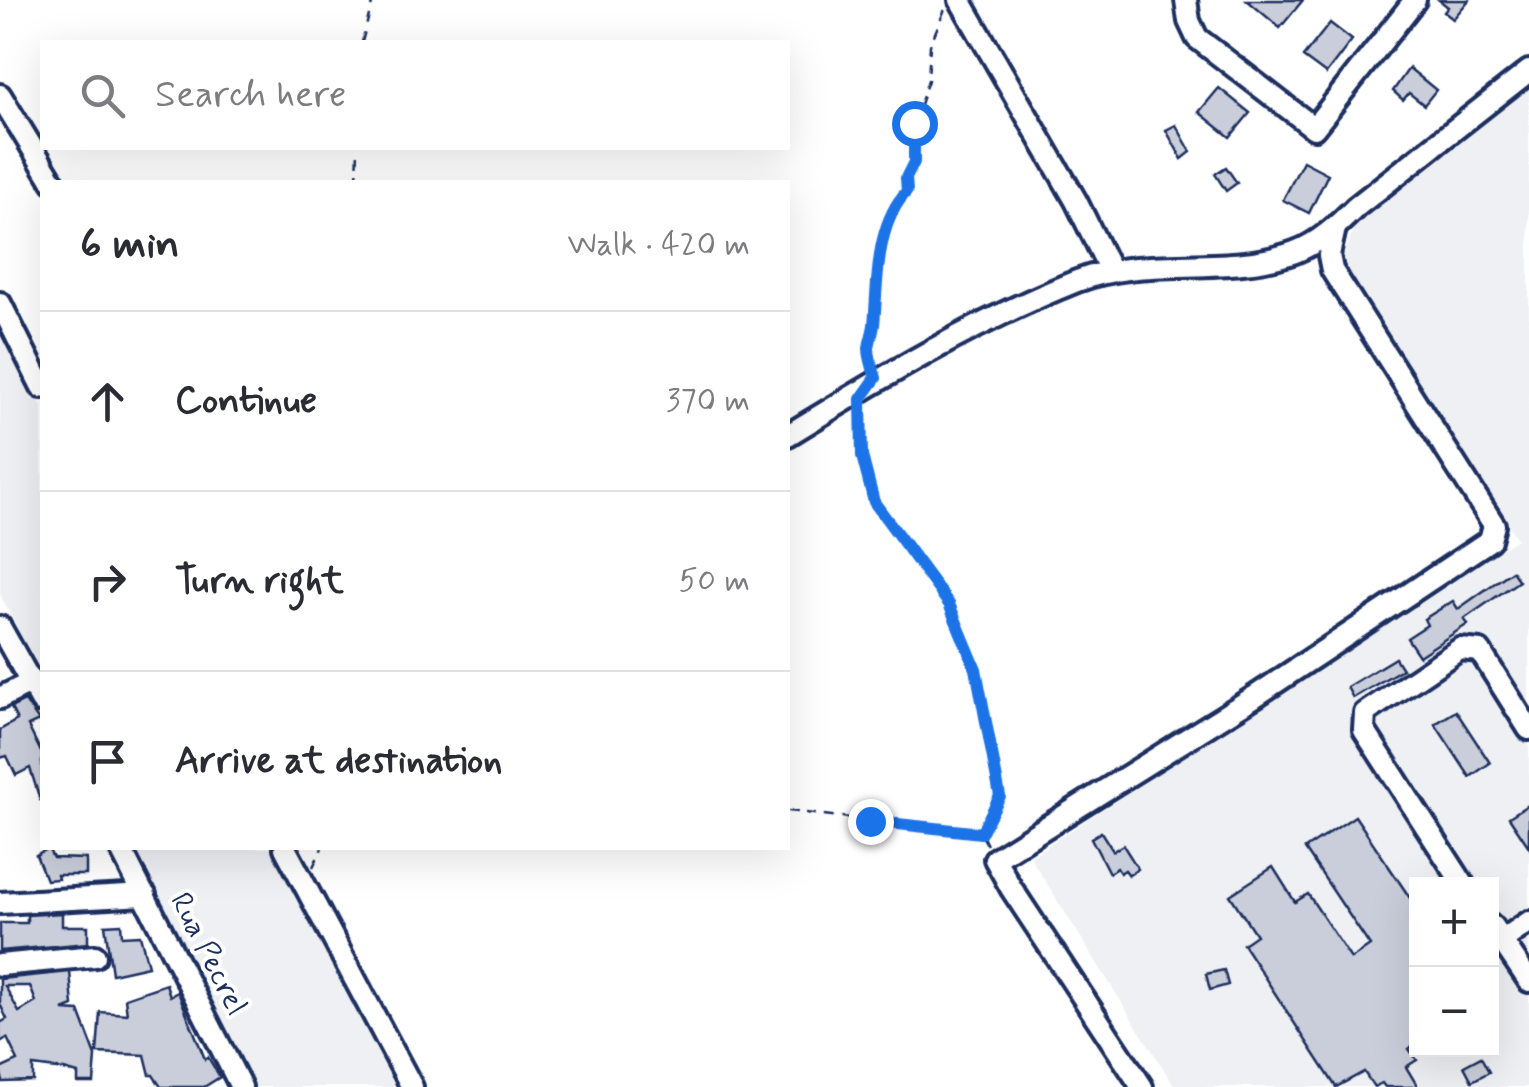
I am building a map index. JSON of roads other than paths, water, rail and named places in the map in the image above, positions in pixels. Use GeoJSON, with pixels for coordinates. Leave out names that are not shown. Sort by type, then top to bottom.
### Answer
{"type":"FeatureCollection","features":[{"type":"Feature","properties":{"kind":"street"},"geometry":{"type":"LineString","coordinates":[[1186,0],[1196,38],[1314,128],[1415,0]]}},
{"type":"Feature","properties":{"kind":"street"},"geometry":{"type":"LineString","coordinates":[[958,1],[1076,201],[1110,270]]}},
{"type":"Feature","properties":{"kind":"street"},"geometry":{"type":"LineString","coordinates":[[790,433],[932,347],[1078,280],[1110,270],[1261,259],[1294,252],[1335,228],[1529,71]]}},
{"type":"Feature","properties":{"kind":"street"},"geometry":{"type":"LineString","coordinates":[[0,95],[52,180]]}},
{"type":"Feature","properties":{"kind":"street"},"geometry":{"type":"LineString","coordinates":[[1142,1087],[995,859],[1254,697],[1490,540],[1494,533],[1494,525],[1332,270],[1329,255],[1335,228]]}},
{"type":"Feature","properties":{"kind":"street"},"geometry":{"type":"LineString","coordinates":[[0,303],[37,365]]}},
{"type":"Feature","properties":{"kind":"street"},"geometry":{"type":"LineString","coordinates":[[0,627],[40,698]]}},
{"type":"Feature","properties":{"kind":"street"},"geometry":{"type":"LineString","coordinates":[[1459,877],[1364,730],[1365,712],[1460,649],[1470,649],[1480,652],[1529,729]]}},
{"type":"Feature","properties":{"kind":"street"},"geometry":{"type":"LineString","coordinates":[[0,698],[32,682]]}},
{"type":"Feature","properties":{"kind":"street","name":"Rua Pecrel"},"geometry":{"type":"LineString","coordinates":[[121,850],[241,1087]]}},
{"type":"Feature","properties":{"kind":"street"},"geometry":{"type":"LineString","coordinates":[[286,850],[412,1087]]}},
{"type":"Feature","properties":{"kind":"street"},"geometry":{"type":"LineString","coordinates":[[0,903],[145,895]]}},
{"type":"Feature","properties":{"kind":"street"},"geometry":{"type":"LineString","coordinates":[[1499,932],[1529,922]]}},
{"type":"Feature","properties":{"kind":"street"},"geometry":{"type":"LineString","coordinates":[[1499,937],[1529,980]]}},
{"type":"Feature","properties":{"kind":"street"},"geometry":{"type":"LineString","coordinates":[[0,965],[95,956]]}}]}
